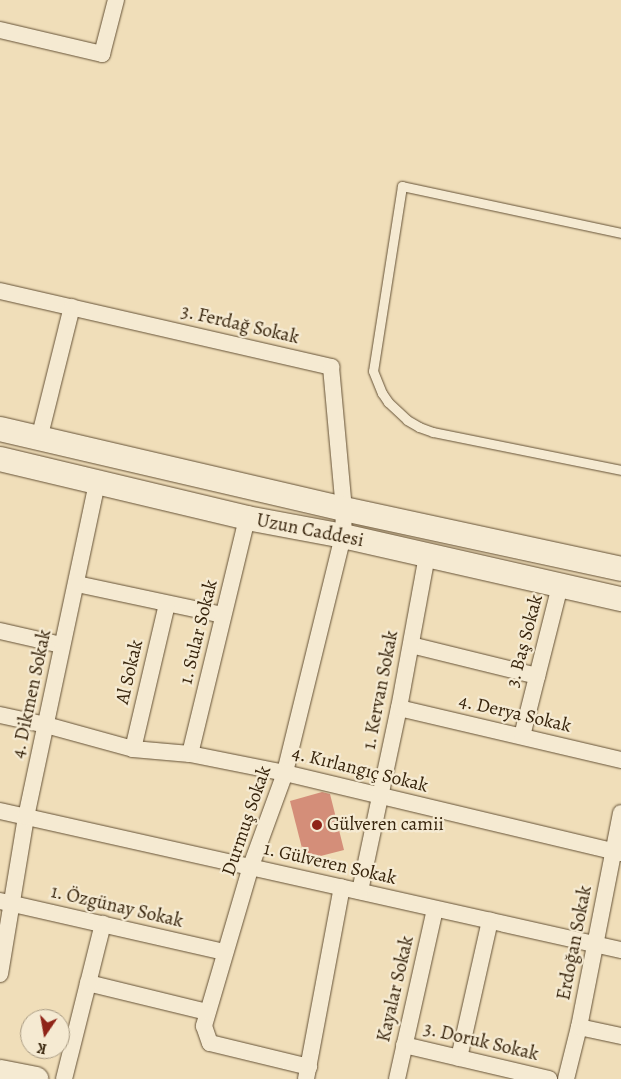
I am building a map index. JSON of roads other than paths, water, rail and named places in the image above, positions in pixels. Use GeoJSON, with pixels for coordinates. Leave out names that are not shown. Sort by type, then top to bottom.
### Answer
{"type":"FeatureCollection","features":[{"type":"Feature","properties":{"kind":"main road","name":"Uzun Caddesi"},"geometry":{"type":"LineString","coordinates":[[0,430],[344,510],[621,569]]}},
{"type":"Feature","properties":{"kind":"main road","name":"Uzun Caddesi"},"geometry":{"type":"LineString","coordinates":[[0,459],[247,518],[343,536],[621,599]]}},
{"type":"Feature","properties":{"kind":"main road"},"geometry":{"type":"LineString","coordinates":[[0,1072],[36,1079]]}},
{"type":"Feature","properties":{"kind":"street"},"geometry":{"type":"LineString","coordinates":[[0,30],[102,54],[116,0]]}},
{"type":"Feature","properties":{"kind":"street","name":"3. Ferdağ Sokak"},"geometry":{"type":"LineString","coordinates":[[0,291],[331,367],[344,510]]}},
{"type":"Feature","properties":{"kind":"street"},"geometry":{"type":"LineString","coordinates":[[39,439],[72,307]]}},
{"type":"Feature","properties":{"kind":"street","name":"4. Dikmen Sokak"},"geometry":{"type":"LineString","coordinates":[[0,974],[6,903],[46,725],[61,645],[77,584],[97,483]]}},
{"type":"Feature","properties":{"kind":"street","name":"Durmuş Sokak"},"geometry":{"type":"LineString","coordinates":[[308,1073],[210,1043],[204,1026],[251,866],[285,772],[343,536],[344,510]]}},
{"type":"Feature","properties":{"kind":"street","name":"1. Sular Sokak"},"geometry":{"type":"LineString","coordinates":[[190,754],[247,518]]}},
{"type":"Feature","properties":{"kind":"street","name":"1. Kervan Sokak"},"geometry":{"type":"LineString","coordinates":[[360,891],[400,708],[427,555]]}},
{"type":"Feature","properties":{"kind":"street"},"geometry":{"type":"LineString","coordinates":[[77,584],[223,616]]}},
{"type":"Feature","properties":{"kind":"street","name":"3. Baş Sokak"},"geometry":{"type":"LineString","coordinates":[[522,736],[560,586]]}},
{"type":"Feature","properties":{"kind":"street","name":"Al Sokak"},"geometry":{"type":"LineString","coordinates":[[133,749],[167,604]]}},
{"type":"Feature","properties":{"kind":"street"},"geometry":{"type":"LineString","coordinates":[[0,631],[61,645]]}},
{"type":"Feature","properties":{"kind":"street"},"geometry":{"type":"LineString","coordinates":[[411,645],[537,676]]}},
{"type":"Feature","properties":{"kind":"street","name":"4. Derya Sokak"},"geometry":{"type":"LineString","coordinates":[[400,708],[621,760]]}},
{"type":"Feature","properties":{"kind":"street","name":"4. Kırlangıç Sokak"},"geometry":{"type":"LineString","coordinates":[[0,715],[46,725],[133,749],[190,754],[285,772],[617,852]]}},
{"type":"Feature","properties":{"kind":"street","name":"1. Gülveren Sokak"},"geometry":{"type":"LineString","coordinates":[[0,811],[621,950]]}},
{"type":"Feature","properties":{"kind":"street","name":"Erdoğan Sokak"},"geometry":{"type":"LineString","coordinates":[[566,1079],[617,852],[621,814]]}},
{"type":"Feature","properties":{"kind":"street"},"geometry":{"type":"LineString","coordinates":[[308,1073],[342,887]]}},
{"type":"Feature","properties":{"kind":"street","name":"1. Özgünay Sokak"},"geometry":{"type":"LineString","coordinates":[[6,903],[225,952]]}},
{"type":"Feature","properties":{"kind":"street","name":"Kayalar Sokak"},"geometry":{"type":"LineString","coordinates":[[397,1079],[435,909]]}},
{"type":"Feature","properties":{"kind":"street"},"geometry":{"type":"LineString","coordinates":[[459,1058],[490,920]]}},
{"type":"Feature","properties":{"kind":"street"},"geometry":{"type":"LineString","coordinates":[[64,1079],[103,924]]}},
{"type":"Feature","properties":{"kind":"street"},"geometry":{"type":"LineString","coordinates":[[88,983],[207,1012]]}},
{"type":"Feature","properties":{"kind":"street"},"geometry":{"type":"LineString","coordinates":[[579,1027],[621,1036]]}},
{"type":"Feature","properties":{"kind":"street","name":"3. Doruk Sokak"},"geometry":{"type":"LineString","coordinates":[[404,1045],[549,1079]]}},
{"type":"Feature","properties":{"kind":"lane"},"geometry":{"type":"LineString","coordinates":[[621,233],[402,186],[373,371],[388,402],[407,420],[420,427],[433,432],[621,470]]}},
{"type":"Feature","properties":{"kind":"place","name":"Gülveren camii"},"geometry":{"type":"Point","coordinates":[317,825]}}]}
